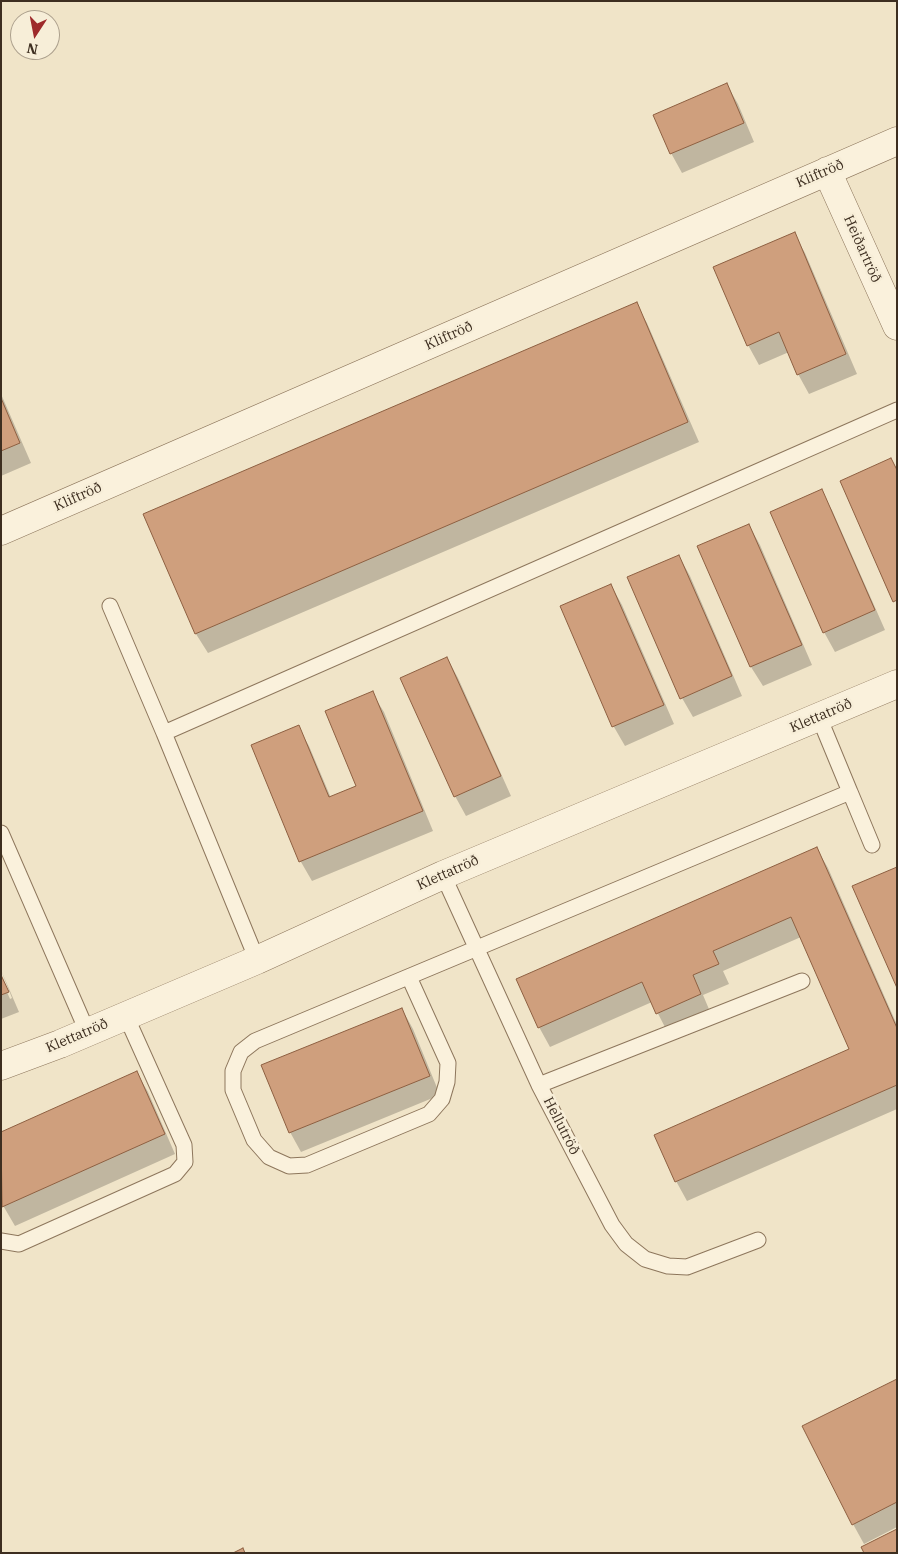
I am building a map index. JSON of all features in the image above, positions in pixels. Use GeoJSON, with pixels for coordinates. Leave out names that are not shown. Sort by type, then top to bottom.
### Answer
{"type":"FeatureCollection","features":[{"type":"Feature","properties":{"kind":"street","name":"Kliftröð"},"geometry":{"type":"LineString","coordinates":[[1,531],[897,141]]}},
{"type":"Feature","properties":{"kind":"street","name":"Heiðartröð"},"geometry":{"type":"LineString","coordinates":[[827,171],[897,326]]}},
{"type":"Feature","properties":{"kind":"street","name":"Klettatröð"},"geometry":{"type":"LineString","coordinates":[[1,1066],[126,1016],[257,960],[443,875],[897,684]]}},
{"type":"Feature","properties":{"kind":"lane"},"geometry":{"type":"LineString","coordinates":[[164,733],[897,410]]}},
{"type":"Feature","properties":{"kind":"lane"},"geometry":{"type":"LineString","coordinates":[[110,606],[257,960]]}},
{"type":"Feature","properties":{"kind":"lane"},"geometry":{"type":"LineString","coordinates":[[819,717],[872,844]]}},
{"type":"Feature","properties":{"kind":"lane"},"geometry":{"type":"LineString","coordinates":[[409,977],[448,1063],[447,1082],[442,1099],[428,1114],[308,1165],[289,1166],[269,1158],[254,1140],[233,1090],[233,1071],[241,1052],[255,1041],[850,792]]}},
{"type":"Feature","properties":{"kind":"lane"},"geometry":{"type":"LineString","coordinates":[[1,832],[87,1031]]}},
{"type":"Feature","properties":{"kind":"lane","name":"Hellutröð"},"geometry":{"type":"LineString","coordinates":[[443,875],[539,1085],[612,1225],[626,1244],[645,1259],[668,1266],[687,1267],[758,1240]]}},
{"type":"Feature","properties":{"kind":"lane"},"geometry":{"type":"LineString","coordinates":[[539,1085],[802,981]]}},
{"type":"Feature","properties":{"kind":"lane"},"geometry":{"type":"LineString","coordinates":[[1,1241],[19,1244],[175,1174],[185,1162],[184,1145],[126,1016]]}},
{"type":"Feature","properties":{"kind":"building"},"geometry":{"type":"Polygon","coordinates":[[[727,83],[744,123],[670,154],[653,115],[727,83]]]}},
{"type":"Feature","properties":{"kind":"building"},"geometry":{"type":"Polygon","coordinates":[[[795,232],[846,354],[797,375],[779,332],[747,346],[713,267],[795,232]]]}},
{"type":"Feature","properties":{"kind":"building"},"geometry":{"type":"Polygon","coordinates":[[[637,302],[688,422],[195,634],[143,514],[637,302]]]}},
{"type":"Feature","properties":{"kind":"building"},"geometry":{"type":"Polygon","coordinates":[[[1,398],[20,443],[1,451],[1,398]]]}},
{"type":"Feature","properties":{"kind":"building"},"geometry":{"type":"Polygon","coordinates":[[[891,458],[897,470],[897,600],[893,602],[840,481],[891,458]]]}},
{"type":"Feature","properties":{"kind":"building"},"geometry":{"type":"Polygon","coordinates":[[[822,489],[875,610],[823,633],[770,512],[822,489]]]}},
{"type":"Feature","properties":{"kind":"building"},"geometry":{"type":"Polygon","coordinates":[[[749,524],[802,645],[750,667],[697,546],[749,524]]]}},
{"type":"Feature","properties":{"kind":"building"},"geometry":{"type":"Polygon","coordinates":[[[679,555],[732,676],[680,699],[627,577],[679,555]]]}},
{"type":"Feature","properties":{"kind":"building"},"geometry":{"type":"Polygon","coordinates":[[[611,584],[664,705],[612,727],[560,606],[611,584]]]}},
{"type":"Feature","properties":{"kind":"building"},"geometry":{"type":"Polygon","coordinates":[[[447,657],[501,776],[454,797],[400,678],[447,657]]]}},
{"type":"Feature","properties":{"kind":"building"},"geometry":{"type":"Polygon","coordinates":[[[373,691],[423,811],[299,862],[251,745],[299,725],[329,797],[356,786],[325,711],[373,691]]]}},
{"type":"Feature","properties":{"kind":"building"},"geometry":{"type":"Polygon","coordinates":[[[817,847],[897,1028],[897,1085],[675,1182],[654,1135],[849,1049],[791,917],[713,951],[719,964],[693,975],[701,994],[656,1014],[642,982],[538,1028],[516,979],[817,847]]]}},
{"type":"Feature","properties":{"kind":"building"},"geometry":{"type":"Polygon","coordinates":[[[897,867],[897,988],[852,886],[897,867]]]}},
{"type":"Feature","properties":{"kind":"building"},"geometry":{"type":"Polygon","coordinates":[[[1,975],[9,992],[1,995],[1,975]]]}},
{"type":"Feature","properties":{"kind":"building"},"geometry":{"type":"Polygon","coordinates":[[[402,1008],[430,1076],[289,1133],[261,1065],[402,1008]]]}},
{"type":"Feature","properties":{"kind":"building"},"geometry":{"type":"Polygon","coordinates":[[[137,1071],[165,1134],[2,1207],[1,1132],[137,1071]]]}},
{"type":"Feature","properties":{"kind":"building"},"geometry":{"type":"Polygon","coordinates":[[[897,1379],[897,1502],[852,1525],[802,1426],[897,1379]]]}},
{"type":"Feature","properties":{"kind":"building"},"geometry":{"type":"Polygon","coordinates":[[[897,1529],[897,1553],[864,1553],[861,1547],[897,1529]]]}},
{"type":"Feature","properties":{"kind":"building"},"geometry":{"type":"Polygon","coordinates":[[[243,1548],[245,1553],[233,1553],[243,1548]]]}}]}
